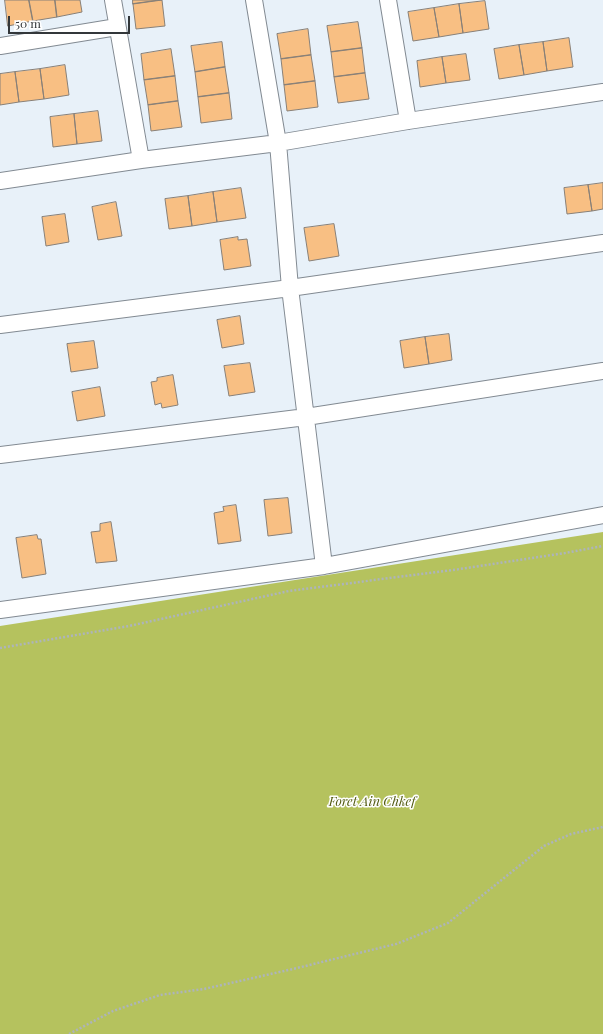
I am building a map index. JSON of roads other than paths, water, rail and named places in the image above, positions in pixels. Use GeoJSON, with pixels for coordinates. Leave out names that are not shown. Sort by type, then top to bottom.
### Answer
{"type":"FeatureCollection","features":[{"type":"Feature","properties":{"kind":"street"},"geometry":{"type":"LineString","coordinates":[[113,0],[141,160]]}},
{"type":"Feature","properties":{"kind":"street"},"geometry":{"type":"LineString","coordinates":[[254,0],[278,143],[290,288],[324,566]]}},
{"type":"Feature","properties":{"kind":"street"},"geometry":{"type":"LineString","coordinates":[[388,0],[408,121]]}},
{"type":"Feature","properties":{"kind":"street"},"geometry":{"type":"LineString","coordinates":[[0,46],[117,27]]}},
{"type":"Feature","properties":{"kind":"street"},"geometry":{"type":"LineString","coordinates":[[0,181],[141,160],[278,143],[408,121],[603,92]]}},
{"type":"Feature","properties":{"kind":"street"},"geometry":{"type":"LineString","coordinates":[[0,325],[290,288],[603,243]]}},
{"type":"Feature","properties":{"kind":"street"},"geometry":{"type":"LineString","coordinates":[[0,455],[306,417],[603,371]]}},
{"type":"Feature","properties":{"kind":"street"},"geometry":{"type":"LineString","coordinates":[[0,610],[324,566],[603,515]]}},
{"type":"Feature","properties":{"kind":"park label","name":"Foret Ain Chkef"},"geometry":{"type":"Point","coordinates":[372,802]}}]}
